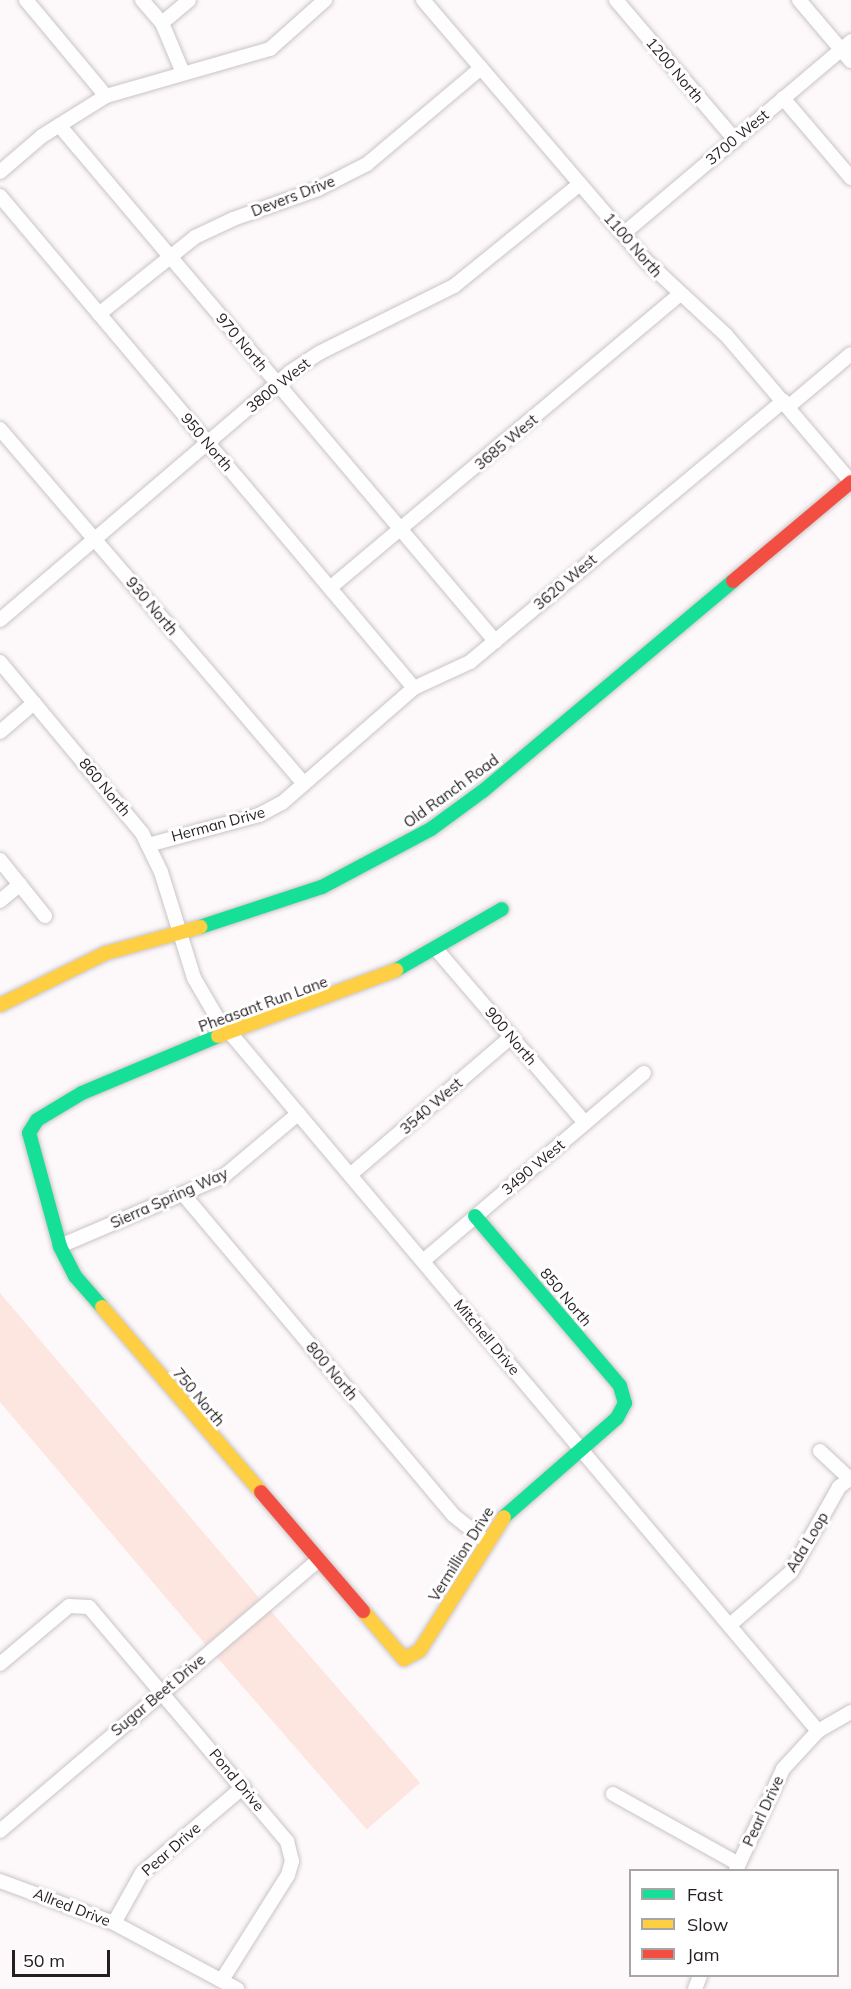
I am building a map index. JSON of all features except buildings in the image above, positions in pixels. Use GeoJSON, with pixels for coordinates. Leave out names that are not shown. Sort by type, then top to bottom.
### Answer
{"type":"FeatureCollection","features":[{"type":"Feature","properties":{"kind":"street"},"geometry":{"type":"LineString","coordinates":[[26,0],[106,96]]}},
{"type":"Feature","properties":{"kind":"street"},"geometry":{"type":"LineString","coordinates":[[142,0],[162,23],[183,73]]}},
{"type":"Feature","properties":{"kind":"street"},"geometry":{"type":"LineString","coordinates":[[162,23],[189,0]]}},
{"type":"Feature","properties":{"kind":"street"},"geometry":{"type":"LineString","coordinates":[[0,172],[59,125],[106,96],[270,49],[325,0]]}},
{"type":"Feature","properties":{"kind":"street","name":"1100 North"},"geometry":{"type":"LineString","coordinates":[[423,0],[623,234],[679,295],[714,322],[851,482]]}},
{"type":"Feature","properties":{"kind":"street","name":"1200 North"},"geometry":{"type":"LineString","coordinates":[[616,0],[735,140]]}},
{"type":"Feature","properties":{"kind":"street"},"geometry":{"type":"LineString","coordinates":[[799,0],[846,45],[851,61]]}},
{"type":"Feature","properties":{"kind":"street","name":"3700 West"},"geometry":{"type":"LineString","coordinates":[[623,234],[846,45]]}},
{"type":"Feature","properties":{"kind":"street","name":"Devers Drive"},"geometry":{"type":"LineString","coordinates":[[99,314],[169,255],[213,227],[351,173],[382,153],[481,68]]}},
{"type":"Feature","properties":{"kind":"street"},"geometry":{"type":"LineString","coordinates":[[783,98],[851,178]]}},
{"type":"Feature","properties":{"kind":"street","name":"970 North"},"geometry":{"type":"LineString","coordinates":[[59,125],[495,641]]}},
{"type":"Feature","properties":{"kind":"street","name":"3800 West"},"geometry":{"type":"LineString","coordinates":[[0,620],[278,384],[319,353],[454,286],[580,184]]}},
{"type":"Feature","properties":{"kind":"street","name":"950 North"},"geometry":{"type":"LineString","coordinates":[[0,196],[414,688]]}},
{"type":"Feature","properties":{"kind":"street","name":"3685 West"},"geometry":{"type":"LineString","coordinates":[[331,587],[679,295]]}},
{"type":"Feature","properties":{"kind":"street","name":"3620 West"},"geometry":{"type":"LineString","coordinates":[[340,753],[414,688],[470,662],[785,404],[851,354]]}},
{"type":"Feature","properties":{"kind":"street","name":"930 North"},"geometry":{"type":"LineString","coordinates":[[0,429],[303,784]]}},
{"type":"Feature","properties":{"kind":"street","name":"Old Ranch Road"},"geometry":{"type":"LineString","coordinates":[[0,1005],[106,953],[179,931],[220,922],[322,887],[431,829],[483,791],[851,482]]}},
{"type":"Feature","properties":{"kind":"street","name":"860 North"},"geometry":{"type":"LineString","coordinates":[[0,662],[126,811],[148,845],[179,931]]}},
{"type":"Feature","properties":{"kind":"street"},"geometry":{"type":"LineString","coordinates":[[0,732],[34,703]]}},
{"type":"Feature","properties":{"kind":"street","name":"Herman Drive"},"geometry":{"type":"LineString","coordinates":[[148,845],[267,812],[340,753]]}},
{"type":"Feature","properties":{"kind":"street"},"geometry":{"type":"LineString","coordinates":[[0,860],[45,916]]}},
{"type":"Feature","properties":{"kind":"street"},"geometry":{"type":"LineString","coordinates":[[0,901],[20,884]]}},
{"type":"Feature","properties":{"kind":"street","name":"Pheasant Run Lane"},"geometry":{"type":"LineString","coordinates":[[33,1125],[82,1093],[229,1032],[351,989],[436,950],[502,909]]}},
{"type":"Feature","properties":{"kind":"street","name":"Mitchell Drive"},"geometry":{"type":"LineString","coordinates":[[179,931],[201,992],[229,1032],[731,1624],[818,1731]]}},
{"type":"Feature","properties":{"kind":"street","name":"900 North"},"geometry":{"type":"LineString","coordinates":[[436,950],[585,1124]]}},
{"type":"Feature","properties":{"kind":"street","name":"3540 West"},"geometry":{"type":"LineString","coordinates":[[350,1175],[512,1037]]}},
{"type":"Feature","properties":{"kind":"street","name":"3490 West"},"geometry":{"type":"LineString","coordinates":[[423,1261],[644,1073]]}},
{"type":"Feature","properties":{"kind":"street","name":"Sierra Spring Way"},"geometry":{"type":"LineString","coordinates":[[60,1246],[224,1176],[298,1114]]}},
{"type":"Feature","properties":{"kind":"street","name":"750 North"},"geometry":{"type":"LineString","coordinates":[[33,1125],[29,1143],[60,1246],[85,1289],[317,1561],[404,1659]]}},
{"type":"Feature","properties":{"kind":"street","name":"800 North"},"geometry":{"type":"LineString","coordinates":[[183,1194],[453,1515],[486,1541]]}},
{"type":"Feature","properties":{"kind":"street","name":"850 North"},"geometry":{"type":"LineString","coordinates":[[475,1216],[620,1386],[625,1403]]}},
{"type":"Feature","properties":{"kind":"street","name":"Vermillion Drive"},"geometry":{"type":"LineString","coordinates":[[404,1659],[420,1650],[486,1541],[507,1512],[617,1418],[625,1403]]}},
{"type":"Feature","properties":{"kind":"street","name":"Ada Loop"},"geometry":{"type":"LineString","coordinates":[[731,1624],[790,1572],[839,1487],[850,1478],[820,1451]]}},
{"type":"Feature","properties":{"kind":"street","name":"Sugar Beet Drive"},"geometry":{"type":"LineString","coordinates":[[0,1831],[317,1561]]}},
{"type":"Feature","properties":{"kind":"street","name":"Pond Drive"},"geometry":{"type":"LineString","coordinates":[[0,1664],[63,1610],[79,1604],[93,1611],[287,1840],[292,1861],[288,1875],[222,1980]]}},
{"type":"Feature","properties":{"kind":"street","name":"Pearl Drive"},"geometry":{"type":"LineString","coordinates":[[738,1867],[776,1782],[818,1731],[851,1712]]}},
{"type":"Feature","properties":{"kind":"street","name":"Pear Drive"},"geometry":{"type":"LineString","coordinates":[[114,1923],[142,1873],[243,1787]]}},
{"type":"Feature","properties":{"kind":"street"},"geometry":{"type":"LineString","coordinates":[[613,1794],[738,1867]]}},
{"type":"Feature","properties":{"kind":"street","name":"Allred Drive"},"geometry":{"type":"LineString","coordinates":[[0,1881],[114,1923],[237,1989]]}},
{"type":"Feature","properties":{"kind":"shaded area"},"geometry":{"type":"Polygon","coordinates":[[[0,1293],[260,1599],[206,1645],[0,1402],[0,1293]]]}},
{"type":"Feature","properties":{"kind":"shaded area"},"geometry":{"type":"Polygon","coordinates":[[[270,1610],[420,1783],[367,1829],[216,1657],[270,1610]]]}},
{"type":"Feature","properties":{"kind":"traffic: fast"},"geometry":{"type":"LineString","coordinates":[[200,927],[322,887],[431,829],[483,791],[733,581]]}},
{"type":"Feature","properties":{"kind":"traffic: fast"},"geometry":{"type":"LineString","coordinates":[[396,970],[502,909]]}},
{"type":"Feature","properties":{"kind":"traffic: fast"},"geometry":{"type":"LineString","coordinates":[[102,1307],[75,1276],[60,1246],[29,1133],[37,1120],[82,1093],[218,1036]]}},
{"type":"Feature","properties":{"kind":"traffic: fast"},"geometry":{"type":"LineString","coordinates":[[475,1216],[620,1386],[625,1403],[617,1418],[504,1517]]}},
{"type":"Feature","properties":{"kind":"traffic: slow"},"geometry":{"type":"LineString","coordinates":[[0,1005],[106,953],[200,927]]}},
{"type":"Feature","properties":{"kind":"traffic: slow"},"geometry":{"type":"LineString","coordinates":[[218,1036],[396,970]]}},
{"type":"Feature","properties":{"kind":"traffic: slow"},"geometry":{"type":"LineString","coordinates":[[102,1307],[261,1492]]}},
{"type":"Feature","properties":{"kind":"traffic: slow"},"geometry":{"type":"LineString","coordinates":[[363,1611],[404,1659],[420,1650],[504,1517]]}},
{"type":"Feature","properties":{"kind":"traffic: jam"},"geometry":{"type":"LineString","coordinates":[[733,581],[851,482]]}},
{"type":"Feature","properties":{"kind":"traffic: jam"},"geometry":{"type":"LineString","coordinates":[[261,1492],[363,1611]]}}]}
